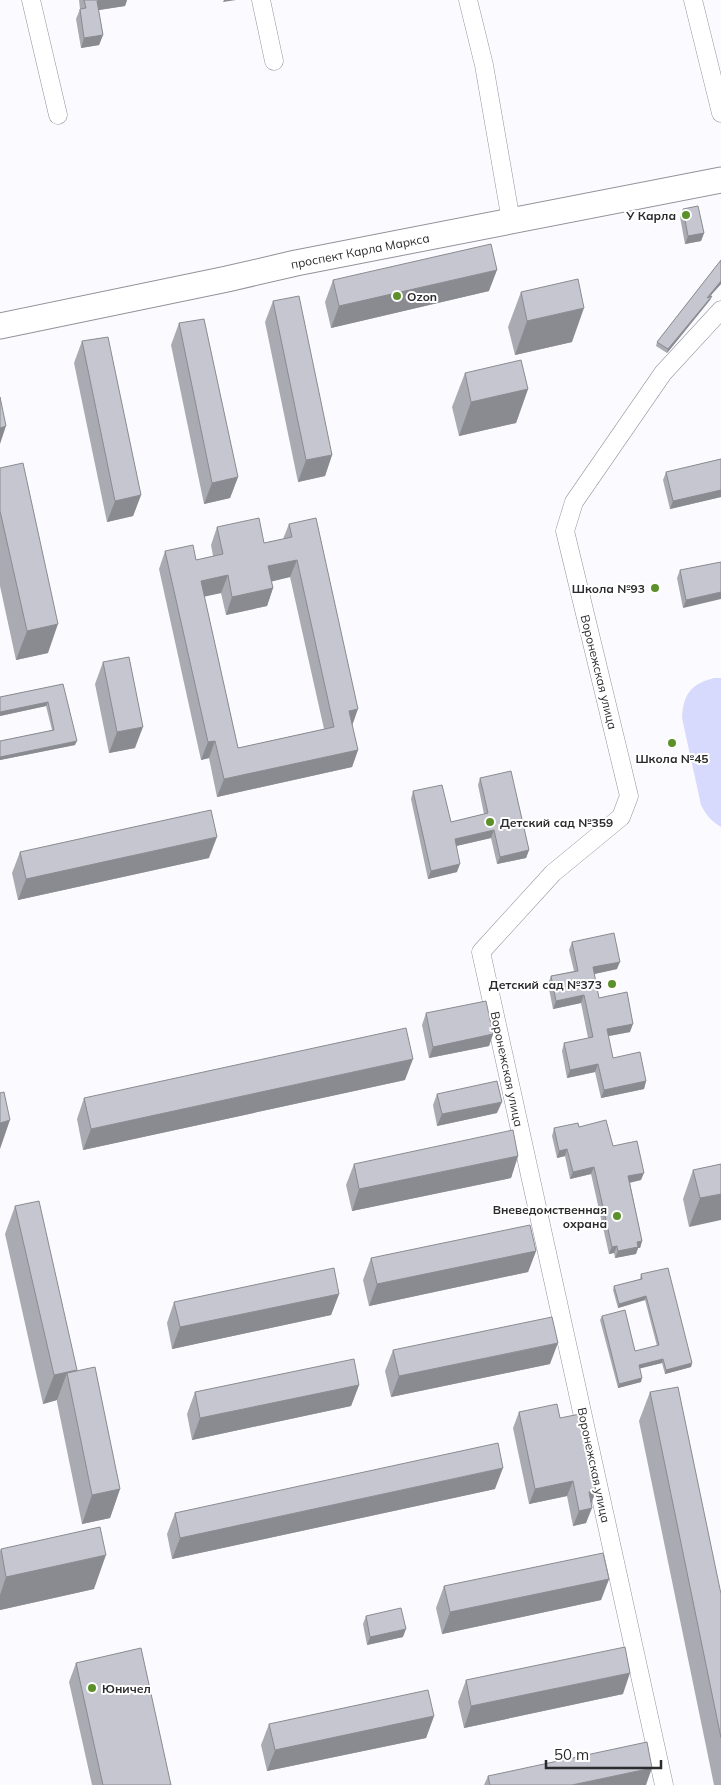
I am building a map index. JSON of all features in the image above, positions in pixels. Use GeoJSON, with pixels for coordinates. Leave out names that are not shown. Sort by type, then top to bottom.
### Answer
{"type":"FeatureCollection","features":[{"type":"Feature","properties":{"kind":"street"},"geometry":{"type":"LineString","coordinates":[[31,0],[58,115]]}},
{"type":"Feature","properties":{"kind":"street"},"geometry":{"type":"LineString","coordinates":[[261,0],[274,62]]}},
{"type":"Feature","properties":{"kind":"street"},"geometry":{"type":"LineString","coordinates":[[468,0],[484,65],[511,221]]}},
{"type":"Feature","properties":{"kind":"street"},"geometry":{"type":"LineString","coordinates":[[693,0],[721,113]]}},
{"type":"Feature","properties":{"kind":"street","name":"проспект Карла Маркса"},"geometry":{"type":"LineString","coordinates":[[0,326],[296,263],[721,180]]}},
{"type":"Feature","properties":{"kind":"street","name":"Воронежская улица"},"geometry":{"type":"LineString","coordinates":[[664,1785],[482,952],[552,873],[621,817],[629,796],[565,531],[574,502],[663,373],[721,310]]}},
{"type":"Feature","properties":{"kind":"shaded area"},"geometry":{"type":"Polygon","coordinates":[[[714,678],[721,678],[721,827],[709,818],[701,805],[682,718],[684,702],[690,691],[699,683],[714,678]]]}},
{"type":"Feature","properties":{"kind":"building"},"geometry":{"type":"Polygon","coordinates":[[[84,0],[101,0],[97,1],[103,35],[84,38],[80,9],[86,8],[84,0]]]}},
{"type":"Feature","properties":{"kind":"building"},"geometry":{"type":"Polygon","coordinates":[[[698,206],[704,233],[688,236],[683,209],[698,206]]]}},
{"type":"Feature","properties":{"kind":"building"},"geometry":{"type":"Polygon","coordinates":[[[491,244],[497,270],[339,306],[333,280],[491,244]]]}},
{"type":"Feature","properties":{"kind":"building"},"geometry":{"type":"Polygon","coordinates":[[[721,260],[721,281],[707,298],[712,296],[668,349],[657,342],[721,260]]]}},
{"type":"Feature","properties":{"kind":"building"},"geometry":{"type":"Polygon","coordinates":[[[578,279],[584,308],[527,321],[521,292],[578,279]]]}},
{"type":"Feature","properties":{"kind":"building"},"geometry":{"type":"Polygon","coordinates":[[[299,296],[332,455],[306,460],[273,301],[299,296]]]}},
{"type":"Feature","properties":{"kind":"building"},"geometry":{"type":"Polygon","coordinates":[[[204,319],[238,477],[212,483],[179,323],[204,319]]]}},
{"type":"Feature","properties":{"kind":"building"},"geometry":{"type":"Polygon","coordinates":[[[108,337],[141,495],[115,501],[82,341],[108,337]]]}},
{"type":"Feature","properties":{"kind":"building"},"geometry":{"type":"Polygon","coordinates":[[[521,360],[528,389],[471,402],[465,373],[521,360]]]}},
{"type":"Feature","properties":{"kind":"building"},"geometry":{"type":"Polygon","coordinates":[[[0,397],[6,426],[0,428],[0,397]]]}},
{"type":"Feature","properties":{"kind":"building"},"geometry":{"type":"Polygon","coordinates":[[[721,459],[721,490],[673,501],[666,472],[721,459]]]}},
{"type":"Feature","properties":{"kind":"building"},"geometry":{"type":"Polygon","coordinates":[[[23,463],[58,624],[27,631],[0,511],[0,468],[23,463]]]}},
{"type":"Feature","properties":{"kind":"building"},"geometry":{"type":"Polygon","coordinates":[[[259,518],[264,543],[292,537],[289,524],[316,518],[358,709],[349,711],[358,750],[224,779],[215,741],[208,742],[165,551],[193,545],[196,560],[223,554],[217,527],[259,518]],[[297,560],[268,566],[273,588],[232,597],[228,575],[201,581],[238,748],[334,727],[297,560]]]}},
{"type":"Feature","properties":{"kind":"building"},"geometry":{"type":"Polygon","coordinates":[[[721,562],[721,592],[686,600],[680,570],[721,562]]]}},
{"type":"Feature","properties":{"kind":"building"},"geometry":{"type":"Polygon","coordinates":[[[129,657],[143,727],[117,732],[103,662],[129,657]]]}},
{"type":"Feature","properties":{"kind":"building"},"geometry":{"type":"Polygon","coordinates":[[[63,684],[77,741],[0,757],[0,741],[54,730],[48,702],[0,712],[0,697],[63,684]]]}},
{"type":"Feature","properties":{"kind":"building"},"geometry":{"type":"Polygon","coordinates":[[[511,771],[529,850],[500,857],[494,830],[455,839],[460,864],[431,871],[413,791],[442,785],[451,822],[488,813],[480,778],[511,771]]]}},
{"type":"Feature","properties":{"kind":"building"},"geometry":{"type":"Polygon","coordinates":[[[211,810],[217,837],[26,879],[20,852],[211,810]]]}},
{"type":"Feature","properties":{"kind":"building"},"geometry":{"type":"Polygon","coordinates":[[[614,933],[620,962],[593,967],[599,998],[627,992],[633,1024],[607,1029],[613,1058],[640,1052],[646,1081],[604,1090],[598,1064],[570,1070],[564,1043],[593,1037],[584,995],[556,1001],[551,976],[578,971],[572,942],[614,933]]]}},
{"type":"Feature","properties":{"kind":"building"},"geometry":{"type":"Polygon","coordinates":[[[486,1001],[493,1034],[433,1047],[426,1013],[486,1001]]]}},
{"type":"Feature","properties":{"kind":"building"},"geometry":{"type":"Polygon","coordinates":[[[406,1028],[413,1059],[91,1129],[84,1098],[406,1028]]]}},
{"type":"Feature","properties":{"kind":"building"},"geometry":{"type":"Polygon","coordinates":[[[497,1081],[502,1102],[442,1114],[437,1094],[497,1081]]]}},
{"type":"Feature","properties":{"kind":"building"},"geometry":{"type":"Polygon","coordinates":[[[4,1092],[10,1120],[0,1123],[0,1093],[4,1092]]]}},
{"type":"Feature","properties":{"kind":"building"},"geometry":{"type":"Polygon","coordinates":[[[606,1120],[613,1146],[637,1141],[644,1173],[628,1176],[642,1241],[637,1242],[638,1247],[618,1251],[617,1246],[612,1247],[594,1167],[573,1172],[567,1149],[559,1151],[554,1128],[578,1123],[579,1127],[606,1120]]]}},
{"type":"Feature","properties":{"kind":"building"},"geometry":{"type":"Polygon","coordinates":[[[513,1130],[518,1156],[359,1189],[354,1164],[513,1130]]]}},
{"type":"Feature","properties":{"kind":"building"},"geometry":{"type":"Polygon","coordinates":[[[721,1164],[721,1194],[700,1198],[693,1170],[721,1164]]]}},
{"type":"Feature","properties":{"kind":"building"},"geometry":{"type":"Polygon","coordinates":[[[39,1201],[77,1370],[54,1375],[15,1206],[39,1201]]]}},
{"type":"Feature","properties":{"kind":"building"},"geometry":{"type":"Polygon","coordinates":[[[530,1225],[536,1251],[377,1284],[371,1258],[530,1225]]]}},
{"type":"Feature","properties":{"kind":"building"},"geometry":{"type":"Polygon","coordinates":[[[334,1268],[339,1294],[180,1327],[174,1302],[334,1268]]]}},
{"type":"Feature","properties":{"kind":"building"},"geometry":{"type":"Polygon","coordinates":[[[668,1268],[692,1363],[666,1370],[663,1359],[639,1365],[642,1378],[619,1384],[602,1316],[625,1310],[635,1351],[659,1345],[646,1296],[619,1304],[614,1286],[642,1279],[641,1274],[668,1268]]]}},
{"type":"Feature","properties":{"kind":"building"},"geometry":{"type":"Polygon","coordinates":[[[552,1317],[558,1343],[399,1376],[393,1350],[552,1317]]]}},
{"type":"Feature","properties":{"kind":"building"},"geometry":{"type":"Polygon","coordinates":[[[354,1359],[359,1385],[200,1418],[195,1392],[354,1359]]]}},
{"type":"Feature","properties":{"kind":"building"},"geometry":{"type":"Polygon","coordinates":[[[95,1367],[120,1489],[92,1495],[67,1373],[95,1367]]]}},
{"type":"Feature","properties":{"kind":"building"},"geometry":{"type":"Polygon","coordinates":[[[678,1387],[721,1594],[721,1738],[650,1392],[678,1387]]]}},
{"type":"Feature","properties":{"kind":"building"},"geometry":{"type":"Polygon","coordinates":[[[557,1404],[560,1418],[580,1414],[596,1491],[589,1492],[592,1508],[579,1511],[573,1481],[535,1489],[519,1412],[557,1404]]]}},
{"type":"Feature","properties":{"kind":"building"},"geometry":{"type":"Polygon","coordinates":[[[498,1443],[503,1468],[180,1538],[175,1513],[498,1443]]]}},
{"type":"Feature","properties":{"kind":"building"},"geometry":{"type":"Polygon","coordinates":[[[100,1527],[106,1555],[6,1577],[1,1549],[100,1527]]]}},
{"type":"Feature","properties":{"kind":"building"},"geometry":{"type":"Polygon","coordinates":[[[603,1553],[609,1579],[450,1612],[444,1586],[603,1553]]]}},
{"type":"Feature","properties":{"kind":"building"},"geometry":{"type":"Polygon","coordinates":[[[401,1608],[406,1629],[370,1637],[366,1616],[401,1608]]]}},
{"type":"Feature","properties":{"kind":"building"},"geometry":{"type":"Polygon","coordinates":[[[625,1647],[630,1673],[471,1706],[466,1680],[625,1647]]]}},
{"type":"Feature","properties":{"kind":"building"},"geometry":{"type":"Polygon","coordinates":[[[141,1648],[171,1785],[103,1785],[76,1663],[141,1648]]]}},
{"type":"Feature","properties":{"kind":"building"},"geometry":{"type":"Polygon","coordinates":[[[428,1690],[434,1716],[275,1750],[269,1724],[428,1690]]]}},
{"type":"Feature","properties":{"kind":"building"},"geometry":{"type":"Polygon","coordinates":[[[647,1742],[652,1768],[572,1785],[490,1785],[488,1776],[647,1742]]]}},
{"type":"Feature","properties":{"kind":"place","name":"У Карла"},"geometry":{"type":"Point","coordinates":[686,215]}},
{"type":"Feature","properties":{"kind":"place","name":"Ozon"},"geometry":{"type":"Point","coordinates":[397,296]}},
{"type":"Feature","properties":{"kind":"place","name":"Школа №93"},"geometry":{"type":"Point","coordinates":[655,588]}},
{"type":"Feature","properties":{"kind":"place","name":"Школа №45"},"geometry":{"type":"Point","coordinates":[672,743]}},
{"type":"Feature","properties":{"kind":"place","name":"Детский сад №359"},"geometry":{"type":"Point","coordinates":[490,822]}},
{"type":"Feature","properties":{"kind":"place","name":"Детский сад №373"},"geometry":{"type":"Point","coordinates":[612,984]}},
{"type":"Feature","properties":{"kind":"place","name":"Вневедомственная охрана"},"geometry":{"type":"Point","coordinates":[617,1216]}},
{"type":"Feature","properties":{"kind":"place","name":"Юничел"},"geometry":{"type":"Point","coordinates":[92,1688]}}]}
